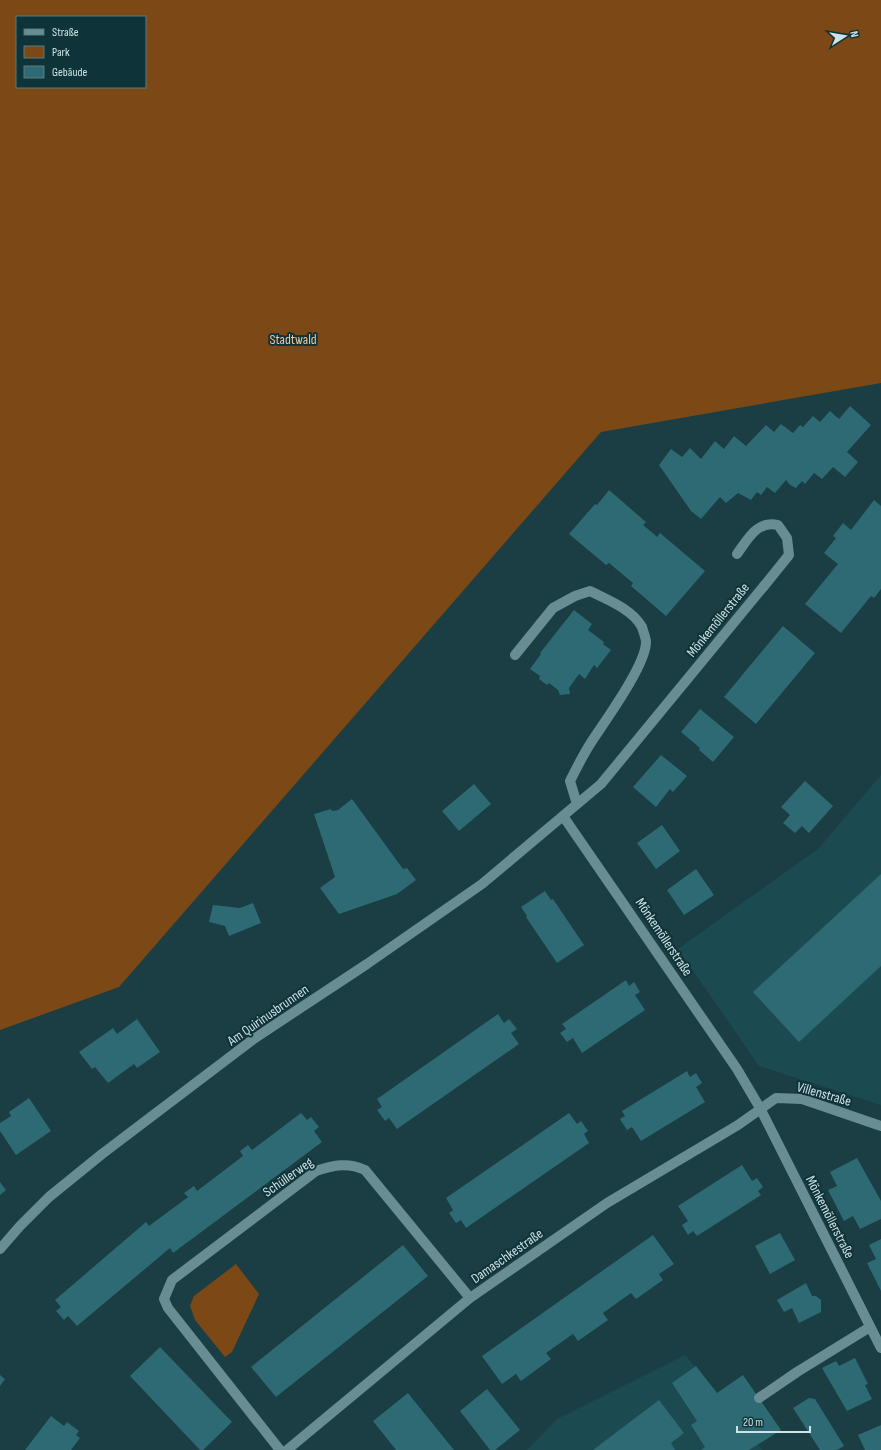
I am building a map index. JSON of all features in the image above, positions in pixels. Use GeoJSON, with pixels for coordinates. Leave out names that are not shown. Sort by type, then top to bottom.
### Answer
{"type":"FeatureCollection","features":[{"type":"Feature","properties":{"kind":"street","name":"Mönkemöllerstraße"},"geometry":{"type":"LineString","coordinates":[[737,554],[759,526],[767,524],[778,525],[787,538],[788,555],[764,586],[601,784],[563,816],[737,1068],[760,1108],[881,1348]]}},
{"type":"Feature","properties":{"kind":"street"},"geometry":{"type":"LineString","coordinates":[[515,655],[553,608],[575,596],[590,591],[612,602],[633,616],[642,628],[646,643],[640,662],[612,714],[591,741],[570,781],[577,804]]}},
{"type":"Feature","properties":{"kind":"street","name":"Am Quirinusbrunnen"},"geometry":{"type":"LineString","coordinates":[[0,1249],[20,1226],[49,1197],[102,1154],[256,1038],[367,964],[482,884],[563,816]]}},
{"type":"Feature","properties":{"kind":"street","name":"Villenstraße"},"geometry":{"type":"LineString","coordinates":[[760,1108],[776,1098],[802,1099],[881,1126]]}},
{"type":"Feature","properties":{"kind":"street","name":"Damaschkestraße"},"geometry":{"type":"LineString","coordinates":[[287,1450],[470,1298],[607,1204],[738,1125],[760,1108]]}},
{"type":"Feature","properties":{"kind":"street","name":"Schüllerweg"},"geometry":{"type":"LineString","coordinates":[[280,1450],[168,1308],[164,1299],[172,1280],[316,1172],[336,1165],[354,1165],[365,1170],[470,1298]]}},
{"type":"Feature","properties":{"kind":"street"},"geometry":{"type":"LineString","coordinates":[[759,1398],[797,1372],[870,1327]]}},
{"type":"Feature","properties":{"kind":"shaded area"},"geometry":{"type":"Polygon","coordinates":[[[881,775],[881,1105],[759,1066],[678,949],[818,849],[881,775]]]}},
{"type":"Feature","properties":{"kind":"shaded area"},"geometry":{"type":"Polygon","coordinates":[[[685,1355],[743,1422],[762,1450],[527,1450],[557,1419],[685,1355]]]}},
{"type":"Feature","properties":{"kind":"green space","name":"Stadtwald"},"geometry":{"type":"Polygon","coordinates":[[[0,0],[881,0],[881,383],[601,432],[119,987],[0,1030],[0,0]]]}},
{"type":"Feature","properties":{"kind":"green space"},"geometry":{"type":"Polygon","coordinates":[[[236,1264],[259,1294],[232,1352],[225,1357],[195,1320],[190,1306],[194,1296],[236,1264]]]}},
{"type":"Feature","properties":{"kind":"building"},"geometry":{"type":"Polygon","coordinates":[[[850,406],[871,425],[847,452],[858,462],[845,477],[833,467],[822,479],[814,473],[805,484],[802,481],[796,488],[790,485],[786,480],[775,493],[767,487],[761,495],[757,492],[751,500],[738,493],[726,503],[720,497],[701,519],[691,511],[659,465],[671,449],[682,457],[690,448],[701,459],[715,441],[724,449],[734,436],[746,446],[766,425],[774,432],[781,424],[793,433],[800,425],[803,427],[813,416],[820,422],[830,411],[839,419],[850,406]]]}},
{"type":"Feature","properties":{"kind":"building"},"geometry":{"type":"Polygon","coordinates":[[[609,490],[646,522],[643,525],[657,537],[660,533],[705,571],[666,616],[631,586],[633,583],[609,563],[606,565],[569,534],[595,504],[597,505],[609,490]]]}},
{"type":"Feature","properties":{"kind":"building"},"geometry":{"type":"Polygon","coordinates":[[[874,500],[881,506],[881,589],[874,598],[871,596],[841,633],[805,604],[838,564],[824,553],[836,538],[833,536],[843,523],[851,530],[874,500]]]}},
{"type":"Feature","properties":{"kind":"building"},"geometry":{"type":"Polygon","coordinates":[[[574,610],[592,624],[588,630],[604,642],[603,644],[611,650],[597,668],[594,665],[585,679],[579,674],[569,688],[570,694],[560,695],[558,690],[549,683],[547,685],[539,679],[540,676],[530,669],[541,654],[540,653],[574,610]]]}},
{"type":"Feature","properties":{"kind":"building"},"geometry":{"type":"Polygon","coordinates":[[[783,626],[815,653],[756,724],[724,697],[783,626]]]}},
{"type":"Feature","properties":{"kind":"building"},"geometry":{"type":"Polygon","coordinates":[[[700,709],[734,737],[713,762],[699,750],[700,748],[681,732],[700,709]]]}},
{"type":"Feature","properties":{"kind":"building"},"geometry":{"type":"Polygon","coordinates":[[[661,755],[687,776],[673,792],[670,789],[656,807],[633,787],[661,755]]]}},
{"type":"Feature","properties":{"kind":"building"},"geometry":{"type":"Polygon","coordinates":[[[805,781],[833,806],[809,833],[802,826],[795,833],[783,823],[790,815],[781,807],[805,781]]]}},
{"type":"Feature","properties":{"kind":"building"},"geometry":{"type":"Polygon","coordinates":[[[474,784],[491,804],[459,831],[442,811],[474,784]]]}},
{"type":"Feature","properties":{"kind":"building"},"geometry":{"type":"Polygon","coordinates":[[[352,799],[403,869],[407,868],[416,880],[397,894],[339,914],[320,888],[335,877],[314,814],[331,809],[332,811],[338,810],[352,799]]]}},
{"type":"Feature","properties":{"kind":"building"},"geometry":{"type":"Polygon","coordinates":[[[662,825],[680,851],[656,869],[637,843],[662,825]]]}},
{"type":"Feature","properties":{"kind":"building"},"geometry":{"type":"Polygon","coordinates":[[[696,869],[714,895],[684,915],[667,890],[696,869]]]}},
{"type":"Feature","properties":{"kind":"building"},"geometry":{"type":"Polygon","coordinates":[[[881,874],[881,966],[799,1042],[753,992],[881,874]]]}},
{"type":"Feature","properties":{"kind":"building"},"geometry":{"type":"Polygon","coordinates":[[[545,891],[551,900],[553,899],[584,945],[557,963],[526,917],[527,916],[521,907],[545,891]]]}},
{"type":"Feature","properties":{"kind":"building"},"geometry":{"type":"Polygon","coordinates":[[[253,903],[261,923],[229,936],[225,926],[209,922],[213,905],[240,908],[253,903]]]}},
{"type":"Feature","properties":{"kind":"building"},"geometry":{"type":"Polygon","coordinates":[[[626,980],[629,986],[634,982],[640,992],[635,995],[645,1010],[582,1053],[573,1038],[567,1042],[560,1033],[566,1029],[562,1024],[626,980]]]}},
{"type":"Feature","properties":{"kind":"building"},"geometry":{"type":"Polygon","coordinates":[[[498,1014],[504,1023],[509,1019],[517,1029],[511,1033],[519,1044],[397,1129],[389,1118],[385,1121],[377,1110],[382,1107],[377,1099],[498,1014]]]}},
{"type":"Feature","properties":{"kind":"building"},"geometry":{"type":"Polygon","coordinates":[[[137,1019],[160,1052],[137,1068],[134,1064],[108,1083],[95,1067],[92,1069],[79,1052],[113,1028],[117,1034],[137,1019]]]}},
{"type":"Feature","properties":{"kind":"building"},"geometry":{"type":"Polygon","coordinates":[[[687,1071],[690,1077],[696,1073],[702,1083],[696,1087],[705,1102],[641,1141],[632,1127],[627,1130],[620,1119],[625,1116],[622,1111],[687,1071]]]}},
{"type":"Feature","properties":{"kind":"building"},"geometry":{"type":"Polygon","coordinates":[[[29,1098],[51,1131],[16,1155],[0,1131],[0,1123],[11,1116],[9,1112],[29,1098]]]}},
{"type":"Feature","properties":{"kind":"building"},"geometry":{"type":"Polygon","coordinates":[[[301,1113],[307,1120],[311,1117],[319,1127],[314,1131],[322,1142],[173,1253],[170,1248],[77,1326],[68,1316],[64,1320],[56,1311],[61,1307],[55,1300],[146,1222],[149,1226],[188,1197],[184,1193],[194,1186],[197,1191],[243,1156],[240,1151],[248,1145],[252,1150],[301,1113]]]}},
{"type":"Feature","properties":{"kind":"building"},"geometry":{"type":"Polygon","coordinates":[[[569,1113],[577,1124],[581,1121],[588,1131],[584,1134],[589,1143],[466,1228],[461,1220],[456,1223],[449,1213],[453,1210],[446,1198],[569,1113]]]}},
{"type":"Feature","properties":{"kind":"building"},"geometry":{"type":"Polygon","coordinates":[[[857,1158],[881,1201],[881,1219],[860,1229],[853,1216],[844,1221],[828,1190],[837,1186],[830,1172],[857,1158]]]}},
{"type":"Feature","properties":{"kind":"building"},"geometry":{"type":"Polygon","coordinates":[[[742,1165],[752,1181],[757,1178],[763,1187],[758,1191],[761,1195],[697,1236],[693,1231],[688,1235],[682,1225],[688,1221],[678,1206],[742,1165]]]}},
{"type":"Feature","properties":{"kind":"building"},"geometry":{"type":"Polygon","coordinates":[[[0,1182],[6,1190],[0,1195],[0,1182]]]}},
{"type":"Feature","properties":{"kind":"building"},"geometry":{"type":"Polygon","coordinates":[[[780,1233],[795,1260],[770,1274],[755,1246],[780,1233]]]}},
{"type":"Feature","properties":{"kind":"building"},"geometry":{"type":"Polygon","coordinates":[[[653,1235],[674,1264],[659,1274],[663,1280],[636,1299],[631,1293],[603,1313],[608,1320],[578,1341],[573,1334],[546,1353],[551,1359],[521,1381],[516,1374],[502,1384],[482,1356],[653,1235]]]}},
{"type":"Feature","properties":{"kind":"building"},"geometry":{"type":"Polygon","coordinates":[[[881,1239],[881,1291],[867,1263],[876,1259],[869,1245],[881,1239]]]}},
{"type":"Feature","properties":{"kind":"building"},"geometry":{"type":"Polygon","coordinates":[[[403,1245],[428,1276],[276,1397],[251,1367],[403,1245]]]}},
{"type":"Feature","properties":{"kind":"building"},"geometry":{"type":"Polygon","coordinates":[[[806,1283],[812,1296],[816,1296],[821,1300],[821,1312],[799,1323],[792,1308],[784,1312],[777,1300],[806,1283]]]}},
{"type":"Feature","properties":{"kind":"building"},"geometry":{"type":"Polygon","coordinates":[[[160,1347],[232,1422],[203,1450],[200,1450],[130,1376],[160,1347]]]}},
{"type":"Feature","properties":{"kind":"building"},"geometry":{"type":"Polygon","coordinates":[[[855,1358],[868,1384],[865,1385],[872,1399],[847,1411],[822,1368],[836,1361],[839,1366],[855,1358]]]}},
{"type":"Feature","properties":{"kind":"building"},"geometry":{"type":"Polygon","coordinates":[[[696,1366],[717,1393],[743,1375],[781,1430],[749,1450],[701,1450],[705,1447],[691,1425],[697,1421],[672,1383],[696,1366]]]}},
{"type":"Feature","properties":{"kind":"building"},"geometry":{"type":"Polygon","coordinates":[[[0,1375],[5,1379],[0,1386],[0,1375]]]}},
{"type":"Feature","properties":{"kind":"building"},"geometry":{"type":"Polygon","coordinates":[[[487,1389],[520,1430],[495,1450],[490,1450],[460,1411],[487,1389]]]}},
{"type":"Feature","properties":{"kind":"building"},"geometry":{"type":"Polygon","coordinates":[[[408,1393],[454,1450],[396,1450],[373,1421],[408,1393]]]}},
{"type":"Feature","properties":{"kind":"building"},"geometry":{"type":"Polygon","coordinates":[[[809,1398],[815,1399],[844,1446],[837,1450],[820,1450],[793,1408],[809,1398]]]}},
{"type":"Feature","properties":{"kind":"building"},"geometry":{"type":"Polygon","coordinates":[[[659,1400],[684,1433],[671,1443],[675,1450],[593,1450],[659,1400]]]}},
{"type":"Feature","properties":{"kind":"building"},"geometry":{"type":"Polygon","coordinates":[[[51,1416],[64,1426],[67,1422],[79,1431],[76,1435],[80,1438],[71,1450],[25,1450],[51,1416]]]}},
{"type":"Feature","properties":{"kind":"building"},"geometry":{"type":"Polygon","coordinates":[[[881,1425],[881,1450],[865,1450],[858,1435],[881,1425]]]}}]}
